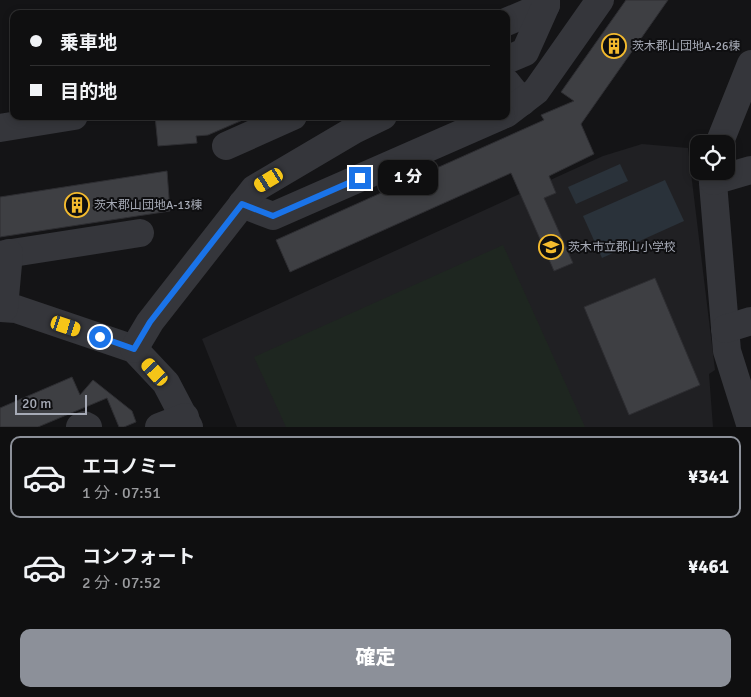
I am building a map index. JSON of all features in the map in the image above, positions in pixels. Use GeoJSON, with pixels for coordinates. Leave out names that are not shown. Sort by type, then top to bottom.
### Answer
{"type":"FeatureCollection","features":[{"type":"Feature","properties":{"kind":"street"},"geometry":{"type":"LineString","coordinates":[[510,104],[536,91],[600,0]]}},
{"type":"Feature","properties":{"kind":"street"},"geometry":{"type":"LineString","coordinates":[[510,20],[546,2]]}},
{"type":"Feature","properties":{"kind":"street"},"geometry":{"type":"LineString","coordinates":[[510,58],[525,52],[546,2]]}},
{"type":"Feature","properties":{"kind":"street"},"geometry":{"type":"LineString","coordinates":[[723,135],[751,64]]}},
{"type":"Feature","properties":{"kind":"street"},"geometry":{"type":"LineString","coordinates":[[0,128],[49,120]]}},
{"type":"Feature","properties":{"kind":"street"},"geometry":{"type":"LineString","coordinates":[[226,146],[284,120]]}},
{"type":"Feature","properties":{"kind":"street"},"geometry":{"type":"LineString","coordinates":[[134,349],[150,322],[254,189],[341,125],[364,120]]}},
{"type":"Feature","properties":{"kind":"street"},"geometry":{"type":"LineString","coordinates":[[242,204],[273,216],[475,120]]}},
{"type":"Feature","properties":{"kind":"street"},"geometry":{"type":"LineString","coordinates":[[735,172],[751,170]]}},
{"type":"Feature","properties":{"kind":"street"},"geometry":{"type":"LineString","coordinates":[[712,180],[727,352],[751,427]]}},
{"type":"Feature","properties":{"kind":"street"},"geometry":{"type":"LineString","coordinates":[[140,233],[4,254],[2,308],[16,309],[134,349],[166,383],[187,422],[159,427]]}},
{"type":"Feature","properties":{"kind":"street"},"geometry":{"type":"LineString","coordinates":[[725,329],[751,321]]}},
{"type":"Feature","properties":{"kind":"street"},"geometry":{"type":"LineString","coordinates":[[80,427],[84,425],[88,427]]}},
{"type":"Feature","properties":{"kind":"shaded area","name":"茨木市立郡山小学校"},"geometry":{"type":"Polygon","coordinates":[[[642,144],[688,148],[690,180],[692,180],[715,370],[709,374],[713,427],[237,427],[202,339],[603,156],[642,144]]]}},
{"type":"Feature","properties":{"kind":"shaded area"},"geometry":{"type":"Polygon","coordinates":[[[620,164],[628,181],[576,204],[568,187],[620,164]]]}},
{"type":"Feature","properties":{"kind":"shaded area"},"geometry":{"type":"Polygon","coordinates":[[[665,180],[684,221],[602,258],[583,216],[665,180]]]}},
{"type":"Feature","properties":{"kind":"shaded area"},"geometry":{"type":"Polygon","coordinates":[[[503,245],[585,427],[286,427],[254,357],[503,245]]]}},
{"type":"Feature","properties":{"kind":"building"},"geometry":{"type":"Polygon","coordinates":[[[626,0],[668,0],[581,124],[594,154],[549,176],[556,193],[544,198],[573,263],[554,271],[511,173],[290,272],[276,240],[544,120],[541,115],[574,101],[561,92],[626,0]]]}},
{"type":"Feature","properties":{"kind":"building"},"geometry":{"type":"Polygon","coordinates":[[[155,120],[243,120],[208,135],[196,136],[197,143],[158,146],[155,120]]]}},
{"type":"Feature","properties":{"kind":"building","name":"茨木郡山団地A-13棟"},"geometry":{"type":"Polygon","coordinates":[[[167,171],[170,211],[0,237],[0,197],[167,171]]]}},
{"type":"Feature","properties":{"kind":"building"},"geometry":{"type":"Polygon","coordinates":[[[655,278],[700,385],[629,415],[584,307],[655,278]]]}},
{"type":"Feature","properties":{"kind":"building"},"geometry":{"type":"Polygon","coordinates":[[[72,377],[80,395],[93,380],[132,411],[136,422],[119,427],[107,398],[38,427],[0,427],[0,408],[72,377]]]}},
{"type":"Feature","properties":{"kind":"place","name":"茨木郡山団地A-26棟"},"geometry":{"type":"Point","coordinates":[614,46]}},
{"type":"Feature","properties":{"kind":"place","name":"茨木郡山団地A-13棟"},"geometry":{"type":"Point","coordinates":[77,205]}},
{"type":"Feature","properties":{"kind":"place","name":"茨木市立郡山小学校"},"geometry":{"type":"Point","coordinates":[551,247]}},
{"type":"Feature","properties":{"kind":"route"},"geometry":{"type":"LineString","coordinates":[[100,337],[134,349],[150,322],[242,204],[273,216],[360,178]]}}]}
